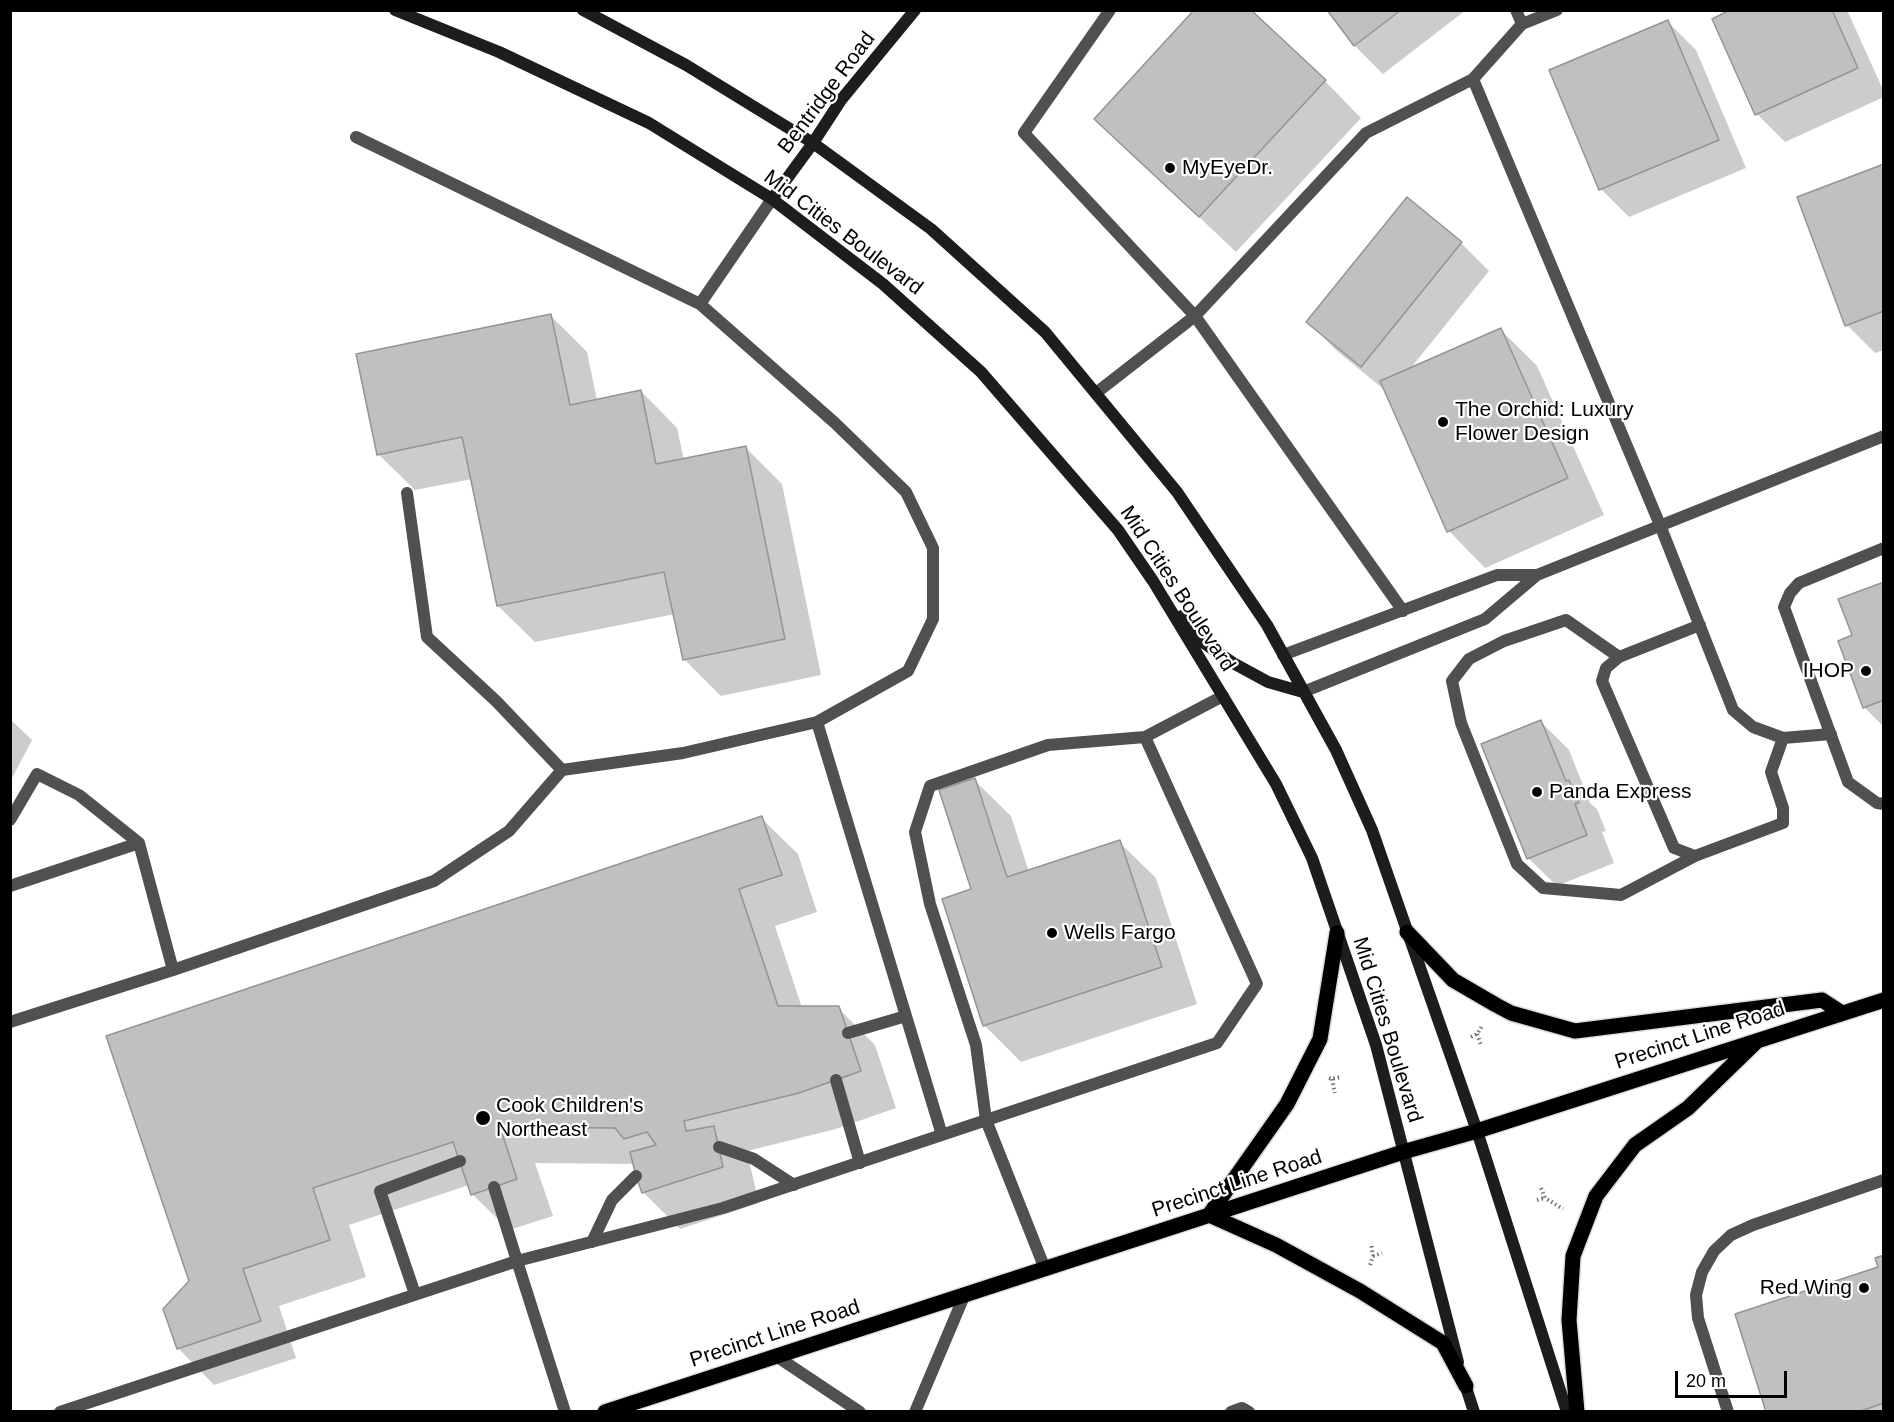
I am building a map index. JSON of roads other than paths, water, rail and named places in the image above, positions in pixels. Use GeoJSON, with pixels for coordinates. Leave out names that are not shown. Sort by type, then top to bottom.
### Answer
{"type":"FeatureCollection","features":[{"type":"Feature","properties":{"kind":"main road","name":"Mid Cities Boulevard"},"geometry":{"type":"LineString","coordinates":[[395,10],[499,52],[649,123],[772,200],[883,284],[981,372],[1118,530],[1153,581],[1276,784],[1312,858],[1376,1045],[1456,1356],[1474,1412]]}},
{"type":"Feature","properties":{"kind":"main road"},"geometry":{"type":"LineString","coordinates":[[583,10],[686,65],[813,143],[931,229],[1045,332],[1177,492],[1267,625],[1336,750],[1372,830],[1477,1131],[1567,1412]]}},
{"type":"Feature","properties":{"kind":"main road","name":"Bentridge Road"},"geometry":{"type":"LineString","coordinates":[[772,200],[841,100],[915,10]]}},
{"type":"Feature","properties":{"kind":"main road"},"geometry":{"type":"LineString","coordinates":[[1153,581],[1204,643],[1233,663],[1268,682],[1303,692]]}},
{"type":"Feature","properties":{"kind":"main road"},"geometry":{"type":"LineString","coordinates":[[1407,932],[1453,980],[1511,1013],[1575,1031],[1822,1000],[1842,1013]]}},
{"type":"Feature","properties":{"kind":"main road"},"geometry":{"type":"LineString","coordinates":[[1337,933],[1320,1039],[1287,1104],[1209,1215],[1276,1245],[1360,1291],[1443,1343],[1466,1386]]}},
{"type":"Feature","properties":{"kind":"main road","name":"Precinct Line Road"},"geometry":{"type":"LineString","coordinates":[[605,1412],[1403,1152],[1477,1131],[1884,999]]}},
{"type":"Feature","properties":{"kind":"main road"},"geometry":{"type":"LineString","coordinates":[[1577,1412],[1569,1320],[1573,1256],[1596,1196],[1635,1145],[1688,1108],[1759,1040]]}},
{"type":"Feature","properties":{"kind":"lane"},"geometry":{"type":"LineString","coordinates":[[1110,10],[1024,133],[1196,316],[1403,611]]}},
{"type":"Feature","properties":{"kind":"lane"},"geometry":{"type":"LineString","coordinates":[[1516,10],[1522,24]]}},
{"type":"Feature","properties":{"kind":"lane"},"geometry":{"type":"LineString","coordinates":[[1096,393],[1196,316],[1366,132],[1473,79],[1522,24],[1557,10]]}},
{"type":"Feature","properties":{"kind":"lane"},"geometry":{"type":"LineString","coordinates":[[1473,79],[1660,525],[1733,710],[1753,727],[1783,738],[1831,734]]}},
{"type":"Feature","properties":{"kind":"lane"},"geometry":{"type":"LineString","coordinates":[[10,1022],[173,970],[434,881],[509,831],[562,770],[683,753],[817,722],[908,671],[933,619],[933,548],[906,492],[835,423],[700,304],[356,137]]}},
{"type":"Feature","properties":{"kind":"lane"},"geometry":{"type":"LineString","coordinates":[[700,304],[772,200]]}},
{"type":"Feature","properties":{"kind":"lane"},"geometry":{"type":"LineString","coordinates":[[1303,692],[1485,619],[1537,575],[1884,436]]}},
{"type":"Feature","properties":{"kind":"lane"},"geometry":{"type":"LineString","coordinates":[[407,493],[427,637],[496,701],[562,770]]}},
{"type":"Feature","properties":{"kind":"lane"},"geometry":{"type":"LineString","coordinates":[[1884,549],[1799,583],[1790,593],[1784,607],[1848,782],[1877,803],[1884,804]]}},
{"type":"Feature","properties":{"kind":"lane"},"geometry":{"type":"LineString","coordinates":[[1283,655],[1497,575],[1537,575]]}},
{"type":"Feature","properties":{"kind":"lane"},"geometry":{"type":"LineString","coordinates":[[1619,657],[1566,620],[1504,641],[1469,659],[1452,681],[1461,723],[1517,864],[1543,888],[1621,895],[1695,856],[1783,823],[1783,808],[1771,772],[1783,738]]}},
{"type":"Feature","properties":{"kind":"lane"},"geometry":{"type":"LineString","coordinates":[[1695,856],[1674,848],[1602,681],[1606,668],[1619,657],[1700,625]]}},
{"type":"Feature","properties":{"kind":"lane"},"geometry":{"type":"LineString","coordinates":[[1045,1269],[986,1120],[976,1045],[930,904],[915,832],[930,786],[1048,745],[1145,737],[1223,696]]}},
{"type":"Feature","properties":{"kind":"lane"},"geometry":{"type":"LineString","coordinates":[[817,722],[942,1135]]}},
{"type":"Feature","properties":{"kind":"lane"},"geometry":{"type":"LineString","coordinates":[[60,1412],[517,1261],[723,1208],[1217,1043],[1257,984],[1145,737]]}},
{"type":"Feature","properties":{"kind":"lane"},"geometry":{"type":"LineString","coordinates":[[10,819],[36,774],[79,795],[139,843],[173,970]]}},
{"type":"Feature","properties":{"kind":"lane"},"geometry":{"type":"LineString","coordinates":[[10,886],[139,843]]}},
{"type":"Feature","properties":{"kind":"lane"},"geometry":{"type":"LineString","coordinates":[[848,1034],[906,1016]]}},
{"type":"Feature","properties":{"kind":"lane"},"geometry":{"type":"LineString","coordinates":[[836,1080],[860,1163]]}},
{"type":"Feature","properties":{"kind":"lane"},"geometry":{"type":"LineString","coordinates":[[719,1147],[754,1159],[794,1185]]}},
{"type":"Feature","properties":{"kind":"lane"},"geometry":{"type":"LineString","coordinates":[[415,1294],[380,1191],[460,1161]]}},
{"type":"Feature","properties":{"kind":"lane"},"geometry":{"type":"LineString","coordinates":[[592,1242],[612,1200],[636,1176]]}},
{"type":"Feature","properties":{"kind":"lane"},"geometry":{"type":"LineString","coordinates":[[1728,1412],[1698,1318],[1696,1295],[1702,1272],[1714,1251],[1731,1235],[1753,1225],[1884,1180]]}},
{"type":"Feature","properties":{"kind":"lane"},"geometry":{"type":"LineString","coordinates":[[494,1187],[565,1412]]}},
{"type":"Feature","properties":{"kind":"lane"},"geometry":{"type":"LineString","coordinates":[[915,1412],[965,1294]]}},
{"type":"Feature","properties":{"kind":"lane"},"geometry":{"type":"LineString","coordinates":[[776,1356],[860,1412]]}},
{"type":"Feature","properties":{"kind":"lane"},"geometry":{"type":"LineString","coordinates":[[1231,1412],[1242,1408],[1249,1412]]}},
{"type":"Feature","properties":{"kind":"place","name":"MyEyeDr."},"geometry":{"type":"Point","coordinates":[1170,168]}},
{"type":"Feature","properties":{"kind":"place","name":"The Orchid: Luxury Flower Design"},"geometry":{"type":"Point","coordinates":[1443,422]}},
{"type":"Feature","properties":{"kind":"place","name":"IHOP"},"geometry":{"type":"Point","coordinates":[1866,671]}},
{"type":"Feature","properties":{"kind":"place","name":"Panda Express"},"geometry":{"type":"Point","coordinates":[1537,792]}},
{"type":"Feature","properties":{"kind":"place","name":"Wells Fargo"},"geometry":{"type":"Point","coordinates":[1052,933]}},
{"type":"Feature","properties":{"kind":"place","name":"Cook Children's Northeast"},"geometry":{"type":"Point","coordinates":[483,1118]}},
{"type":"Feature","properties":{"kind":"place","name":"Red Wing"},"geometry":{"type":"Point","coordinates":[1864,1288]}}]}
